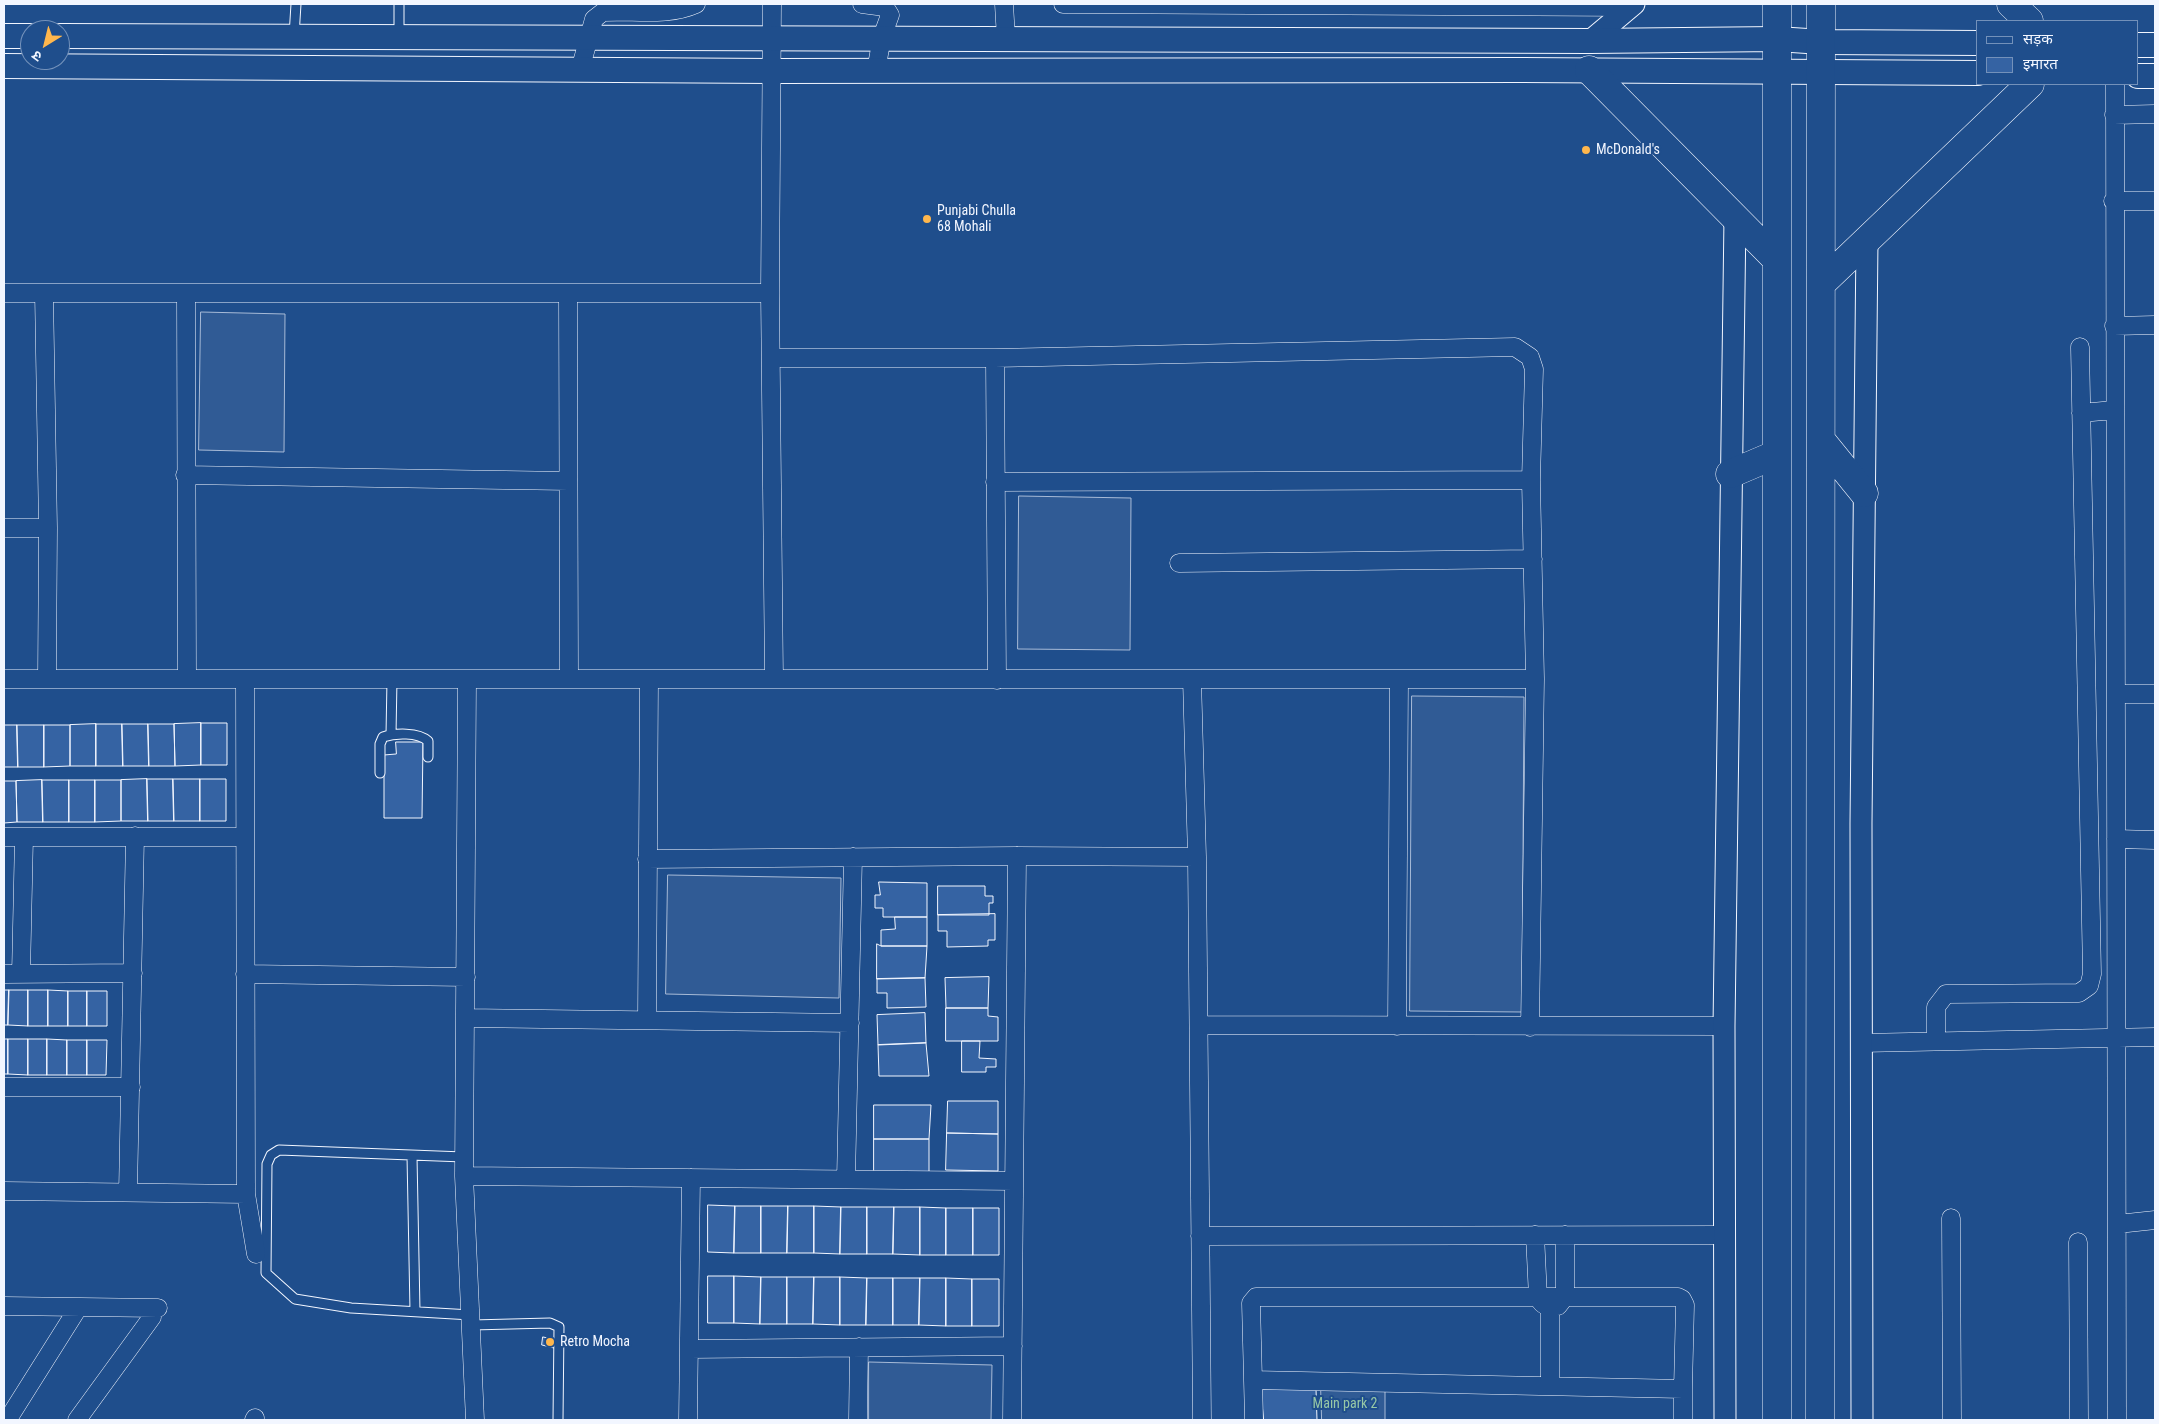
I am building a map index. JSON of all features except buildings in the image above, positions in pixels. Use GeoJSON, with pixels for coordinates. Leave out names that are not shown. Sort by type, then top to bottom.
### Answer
{"type":"FeatureCollection","features":[{"type":"Feature","properties":{"kind":"main road"},"geometry":{"type":"LineString","coordinates":[[1777,4],[1777,1420]]}},
{"type":"Feature","properties":{"kind":"main road"},"geometry":{"type":"LineString","coordinates":[[1820,1420],[1821,4]]}},
{"type":"Feature","properties":{"kind":"main road"},"geometry":{"type":"LineString","coordinates":[[2011,4],[2028,20]]}},
{"type":"Feature","properties":{"kind":"main road"},"geometry":{"type":"LineString","coordinates":[[4,36],[20,36]]}},
{"type":"Feature","properties":{"kind":"main road"},"geometry":{"type":"LineString","coordinates":[[70,36],[1590,41],[1777,39],[1822,42],[1976,43]]}},
{"type":"Feature","properties":{"kind":"main road"},"geometry":{"type":"LineString","coordinates":[[2139,45],[2155,45]]}},
{"type":"Feature","properties":{"kind":"main road"},"geometry":{"type":"LineString","coordinates":[[4,66],[771,71],[1589,70],[1976,73]]}},
{"type":"Feature","properties":{"kind":"main road"},"geometry":{"type":"LineString","coordinates":[[1589,70],[1777,260]]}},
{"type":"Feature","properties":{"kind":"main road"},"geometry":{"type":"LineString","coordinates":[[2139,76],[2155,76]]}},
{"type":"Feature","properties":{"kind":"main road"},"geometry":{"type":"LineString","coordinates":[[1821,284],[2029,85]]}},
{"type":"Feature","properties":{"kind":"main road"},"geometry":{"type":"LineString","coordinates":[[1821,440],[1864,493]]}},
{"type":"Feature","properties":{"kind":"main road"},"geometry":{"type":"LineString","coordinates":[[1730,474],[1777,454]]}},
{"type":"Feature","properties":{"kind":"street"},"geometry":{"type":"LineString","coordinates":[[580,70],[594,19],[602,12],[666,12],[683,10],[696,4]]}},
{"type":"Feature","properties":{"kind":"street"},"geometry":{"type":"LineString","coordinates":[[772,4],[770,294],[774,679]]}},
{"type":"Feature","properties":{"kind":"street"},"geometry":{"type":"LineString","coordinates":[[862,4],[885,7],[888,10],[890,20],[882,38],[876,71]]}},
{"type":"Feature","properties":{"kind":"street"},"geometry":{"type":"LineString","coordinates":[[1004,4],[1006,38]]}},
{"type":"Feature","properties":{"kind":"street"},"geometry":{"type":"LineString","coordinates":[[1063,4],[1632,5]]}},
{"type":"Feature","properties":{"kind":"street"},"geometry":{"type":"LineString","coordinates":[[1590,41],[1632,5]]}},
{"type":"Feature","properties":{"kind":"street"},"geometry":{"type":"LineString","coordinates":[[2115,85],[2114,410],[2118,1420]]}},
{"type":"Feature","properties":{"kind":"street"},"geometry":{"type":"LineString","coordinates":[[2114,115],[2155,114]]}},
{"type":"Feature","properties":{"kind":"street"},"geometry":{"type":"LineString","coordinates":[[2114,201],[2155,201]]}},
{"type":"Feature","properties":{"kind":"street"},"geometry":{"type":"LineString","coordinates":[[1725,1420],[1723,1235],[1724,1026],[1730,474],[1735,217]]}},
{"type":"Feature","properties":{"kind":"street"},"geometry":{"type":"LineString","coordinates":[[1862,1420],[1861,1043],[1867,240]]}},
{"type":"Feature","properties":{"kind":"street"},"geometry":{"type":"LineString","coordinates":[[4,293],[770,294]]}},
{"type":"Feature","properties":{"kind":"street"},"geometry":{"type":"LineString","coordinates":[[44,293],[48,528],[47,679]]}},
{"type":"Feature","properties":{"kind":"street"},"geometry":{"type":"LineString","coordinates":[[186,293],[187,679]]}},
{"type":"Feature","properties":{"kind":"street"},"geometry":{"type":"LineString","coordinates":[[568,294],[569,679]]}},
{"type":"Feature","properties":{"kind":"street"},"geometry":{"type":"LineString","coordinates":[[2114,326],[2155,325]]}},
{"type":"Feature","properties":{"kind":"street"},"geometry":{"type":"LineString","coordinates":[[1936,1041],[1936,1007],[1946,994],[2079,993],[2089,986],[2092,974],[2080,347]]}},
{"type":"Feature","properties":{"kind":"street"},"geometry":{"type":"LineString","coordinates":[[771,358],[995,358],[1515,348],[1530,356],[1534,369],[1531,480],[1535,679],[1530,1026]]}},
{"type":"Feature","properties":{"kind":"street"},"geometry":{"type":"LineString","coordinates":[[995,358],[997,680]]}},
{"type":"Feature","properties":{"kind":"street"},"geometry":{"type":"LineString","coordinates":[[2082,413],[2114,410]]}},
{"type":"Feature","properties":{"kind":"street"},"geometry":{"type":"LineString","coordinates":[[185,475],[568,481]]}},
{"type":"Feature","properties":{"kind":"street"},"geometry":{"type":"LineString","coordinates":[[995,482],[1531,480]]}},
{"type":"Feature","properties":{"kind":"street"},"geometry":{"type":"LineString","coordinates":[[4,528],[48,528]]}},
{"type":"Feature","properties":{"kind":"street"},"geometry":{"type":"LineString","coordinates":[[1179,564],[1533,559]]}},
{"type":"Feature","properties":{"kind":"street"},"geometry":{"type":"LineString","coordinates":[[4,679],[1535,679]]}},
{"type":"Feature","properties":{"kind":"street"},"geometry":{"type":"LineString","coordinates":[[245,679],[246,1194],[256,1254]]}},
{"type":"Feature","properties":{"kind":"street"},"geometry":{"type":"LineString","coordinates":[[467,679],[464,1176],[475,1420]]}},
{"type":"Feature","properties":{"kind":"street"},"geometry":{"type":"LineString","coordinates":[[647,1020],[649,679]]}},
{"type":"Feature","properties":{"kind":"street"},"geometry":{"type":"LineString","coordinates":[[1192,679],[1197,857],[1202,1420]]}},
{"type":"Feature","properties":{"kind":"street"},"geometry":{"type":"LineString","coordinates":[[1397,1026],[1399,679]]}},
{"type":"Feature","properties":{"kind":"street"},"geometry":{"type":"LineString","coordinates":[[2116,694],[2155,694]]}},
{"type":"Feature","properties":{"kind":"street"},"geometry":{"type":"LineString","coordinates":[[128,1192],[135,836]]}},
{"type":"Feature","properties":{"kind":"street"},"geometry":{"type":"LineString","coordinates":[[4,837],[244,836]]}},
{"type":"Feature","properties":{"kind":"street"},"geometry":{"type":"LineString","coordinates":[[24,837],[12,974],[133,973]]}},
{"type":"Feature","properties":{"kind":"street"},"geometry":{"type":"LineString","coordinates":[[2116,839],[2155,840]]}},
{"type":"Feature","properties":{"kind":"street"},"geometry":{"type":"LineString","coordinates":[[647,859],[1017,856],[1197,857]]}},
{"type":"Feature","properties":{"kind":"street"},"geometry":{"type":"LineString","coordinates":[[1012,1420],[1017,856]]}},
{"type":"Feature","properties":{"kind":"street"},"geometry":{"type":"LineString","coordinates":[[846,1179],[853,857]]}},
{"type":"Feature","properties":{"kind":"street"},"geometry":{"type":"LineString","coordinates":[[245,974],[466,977]]}},
{"type":"Feature","properties":{"kind":"street"},"geometry":{"type":"LineString","coordinates":[[466,1018],[850,1023]]}},
{"type":"Feature","properties":{"kind":"street"},"geometry":{"type":"LineString","coordinates":[[1199,1025],[1724,1026]]}},
{"type":"Feature","properties":{"kind":"street"},"geometry":{"type":"LineString","coordinates":[[1861,1043],[2155,1037]]}},
{"type":"Feature","properties":{"kind":"street"},"geometry":{"type":"LineString","coordinates":[[4,1087],[131,1087]]}},
{"type":"Feature","properties":{"kind":"street"},"geometry":{"type":"LineString","coordinates":[[464,1176],[1014,1181]]}},
{"type":"Feature","properties":{"kind":"street"},"geometry":{"type":"LineString","coordinates":[[688,1420],[691,1178]]}},
{"type":"Feature","properties":{"kind":"street"},"geometry":{"type":"LineString","coordinates":[[4,1191],[246,1194]]}},
{"type":"Feature","properties":{"kind":"street"},"geometry":{"type":"LineString","coordinates":[[1951,1218],[1952,1420]]}},
{"type":"Feature","properties":{"kind":"street"},"geometry":{"type":"LineString","coordinates":[[2118,1224],[2155,1220]]}},
{"type":"Feature","properties":{"kind":"street"},"geometry":{"type":"LineString","coordinates":[[1536,1235],[1544,1302],[1550,1386]]}},
{"type":"Feature","properties":{"kind":"street"},"geometry":{"type":"LineString","coordinates":[[1565,1235],[1565,1297]]}},
{"type":"Feature","properties":{"kind":"street"},"geometry":{"type":"LineString","coordinates":[[1200,1236],[1723,1235]]}},
{"type":"Feature","properties":{"kind":"street"},"geometry":{"type":"LineString","coordinates":[[2078,1242],[2079,1420]]}},
{"type":"Feature","properties":{"kind":"street"},"geometry":{"type":"LineString","coordinates":[[1254,1420],[1251,1303],[1253,1297],[1544,1302],[1565,1297],[1678,1297],[1682,1299],[1684,1305],[1682,1420]]}},
{"type":"Feature","properties":{"kind":"street"},"geometry":{"type":"LineString","coordinates":[[4,1306],[155,1313],[77,1420]]}},
{"type":"Feature","properties":{"kind":"street"},"geometry":{"type":"LineString","coordinates":[[4,1418],[10,1416],[78,1308]]}},
{"type":"Feature","properties":{"kind":"street"},"geometry":{"type":"LineString","coordinates":[[690,1348],[1013,1346]]}},
{"type":"Feature","properties":{"kind":"street"},"geometry":{"type":"LineString","coordinates":[[858,1420],[859,1347]]}},
{"type":"Feature","properties":{"kind":"street"},"geometry":{"type":"LineString","coordinates":[[1253,1380],[1682,1388]]}},
{"type":"Feature","properties":{"kind":"lane"},"geometry":{"type":"LineString","coordinates":[[294,36],[296,4]]}},
{"type":"Feature","properties":{"kind":"lane"},"geometry":{"type":"LineString","coordinates":[[399,4],[399,37]]}},
{"type":"Feature","properties":{"kind":"lane"},"geometry":{"type":"LineString","coordinates":[[391,735],[392,679]]}},
{"type":"Feature","properties":{"kind":"lane"},"geometry":{"type":"LineString","coordinates":[[380,773],[380,744],[383,737],[391,735],[425,738],[428,741],[428,757]]}},
{"type":"Feature","properties":{"kind":"lane"},"geometry":{"type":"LineString","coordinates":[[464,1157],[279,1150],[271,1155],[267,1164],[266,1274],[295,1299],[351,1308],[415,1311],[471,1320],[550,1323],[559,1327],[558,1420]]}},
{"type":"Feature","properties":{"kind":"lane"},"geometry":{"type":"LineString","coordinates":[[412,1156],[415,1311]]}},
{"type":"Feature","properties":{"kind":"shaded area"},"geometry":{"type":"Polygon","coordinates":[[[201,312],[285,314],[284,452],[199,450],[201,312]]]}},
{"type":"Feature","properties":{"kind":"shaded area"},"geometry":{"type":"Polygon","coordinates":[[[1019,496],[1131,498],[1130,650],[1018,649],[1019,496]]]}},
{"type":"Feature","properties":{"kind":"shaded area"},"geometry":{"type":"Polygon","coordinates":[[[1412,696],[1524,697],[1522,1012],[1410,1011],[1412,696]]]}},
{"type":"Feature","properties":{"kind":"shaded area"},"geometry":{"type":"Polygon","coordinates":[[[668,875],[841,878],[839,998],[666,994],[668,875]]]}},
{"type":"Feature","properties":{"kind":"shaded area"},"geometry":{"type":"Polygon","coordinates":[[[869,1362],[992,1365],[991,1420],[869,1420],[869,1362]]]}},
{"type":"Feature","properties":{"kind":"shaded area","name":"Main park 2"},"geometry":{"type":"Polygon","coordinates":[[[1321,1387],[1385,1389],[1385,1420],[1322,1420],[1321,1387]]]}},
{"type":"Feature","properties":{"kind":"place","name":"McDonald's"},"geometry":{"type":"Point","coordinates":[1586,150]}},
{"type":"Feature","properties":{"kind":"place","name":"Punjabi Chulla 68 Mohali"},"geometry":{"type":"Point","coordinates":[927,219]}},
{"type":"Feature","properties":{"kind":"place","name":"Retro Mocha"},"geometry":{"type":"Point","coordinates":[550,1342]}}]}
